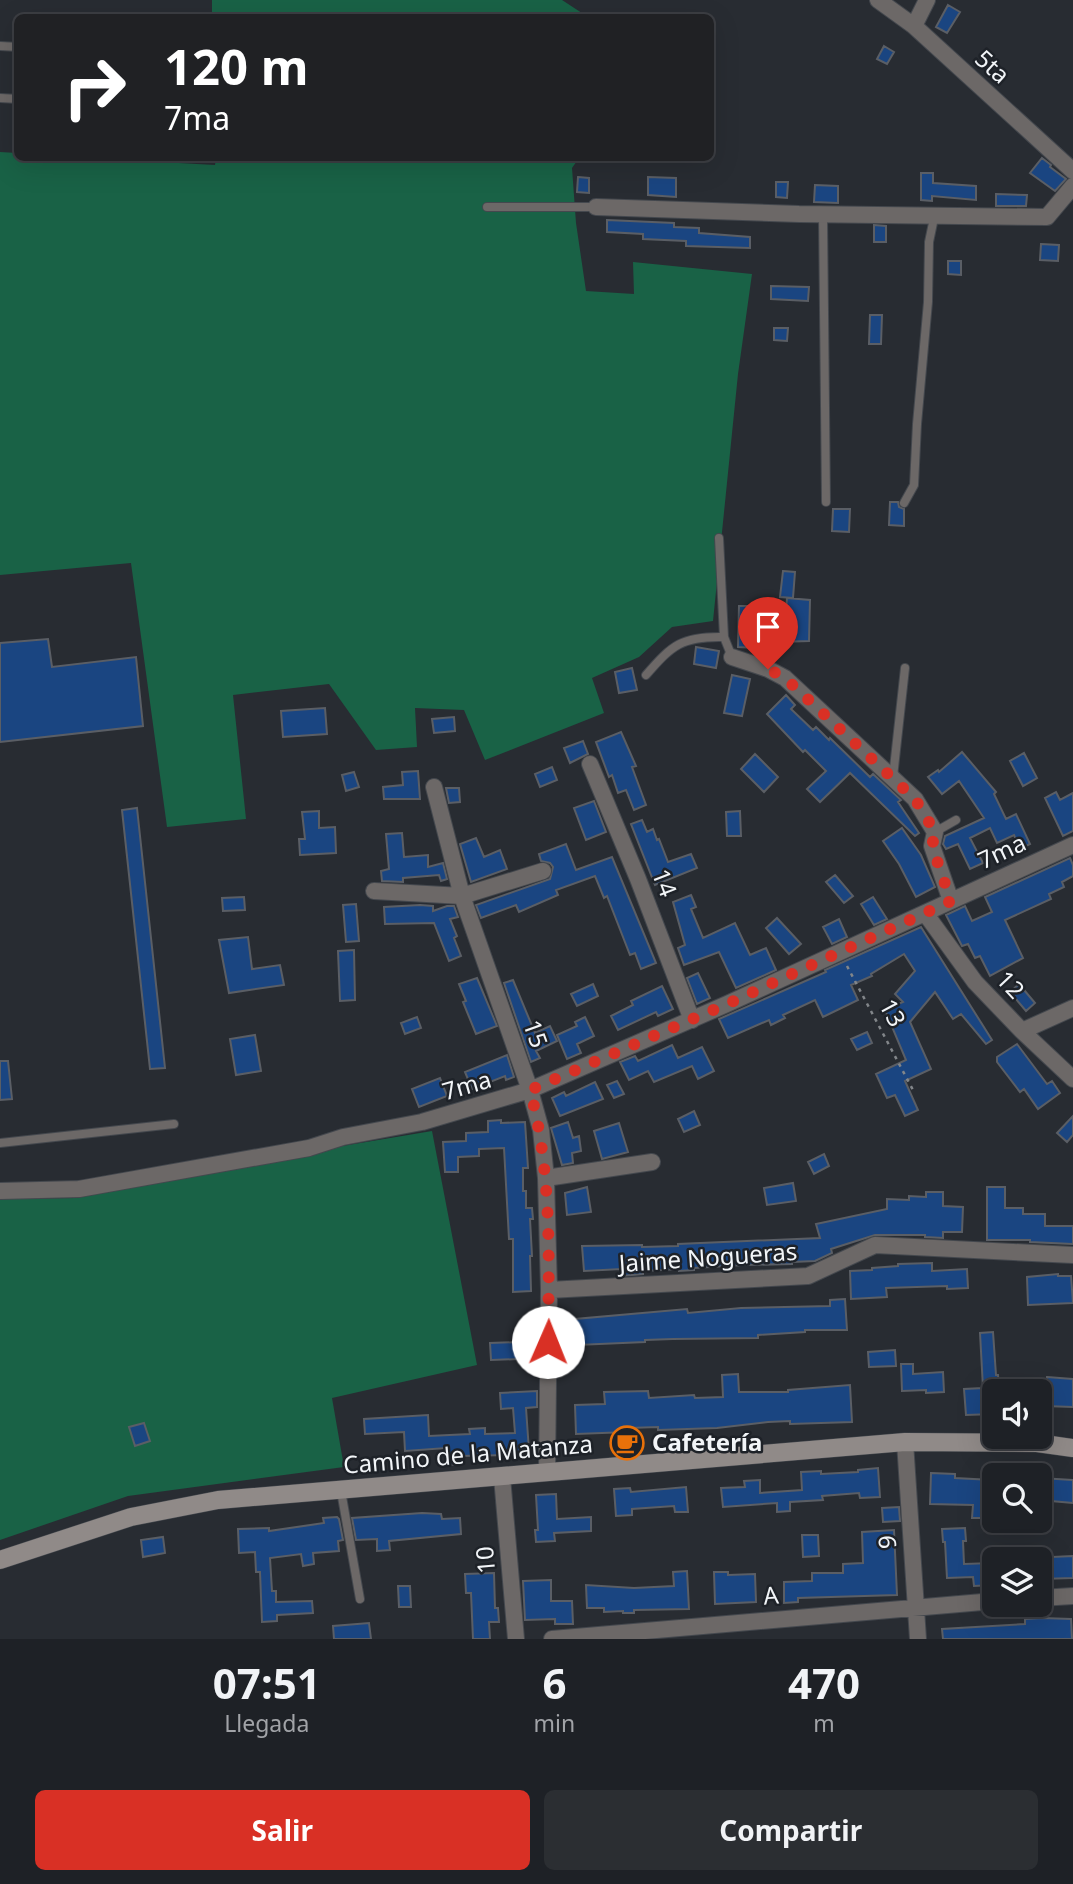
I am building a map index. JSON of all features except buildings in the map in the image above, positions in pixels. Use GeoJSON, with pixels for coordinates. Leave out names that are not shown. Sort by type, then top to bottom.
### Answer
{"type":"FeatureCollection","features":[{"type":"Feature","properties":{"kind":"main road","name":"Camino de la Matanza"},"geometry":{"type":"LineString","coordinates":[[0,1560],[131,1517],[218,1500],[905,1442],[1037,1444],[1073,1448]]}},
{"type":"Feature","properties":{"kind":"street","name":"5ta"},"geometry":{"type":"LineString","coordinates":[[878,0],[914,26],[1073,171]]}},
{"type":"Feature","properties":{"kind":"street"},"geometry":{"type":"LineString","coordinates":[[914,26],[927,0]]}},
{"type":"Feature","properties":{"kind":"street"},"geometry":{"type":"LineString","coordinates":[[596,207],[934,218],[1047,217],[1073,186]]}},
{"type":"Feature","properties":{"kind":"street"},"geometry":{"type":"LineString","coordinates":[[732,657],[768,669],[785,678],[915,799],[935,832],[932,846],[951,901]]}},
{"type":"Feature","properties":{"kind":"street","name":"14"},"geometry":{"type":"LineString","coordinates":[[590,764],[692,1020]]}},
{"type":"Feature","properties":{"kind":"street","name":"15"},"geometry":{"type":"LineString","coordinates":[[434,788],[462,896],[530,1090],[541,1130],[547,1178],[549,1290],[547,1472]]}},
{"type":"Feature","properties":{"kind":"street","name":"7ma"},"geometry":{"type":"LineString","coordinates":[[0,1191],[79,1189],[309,1149],[343,1138],[422,1122],[530,1090],[692,1020],[1073,845]]}},
{"type":"Feature","properties":{"kind":"street"},"geometry":{"type":"LineString","coordinates":[[374,891],[462,896],[543,871]]}},
{"type":"Feature","properties":{"kind":"street","name":"12"},"geometry":{"type":"LineString","coordinates":[[925,913],[975,982],[1073,1079]]}},
{"type":"Feature","properties":{"kind":"street"},"geometry":{"type":"LineString","coordinates":[[1022,1031],[1073,1009]]}},
{"type":"Feature","properties":{"kind":"street"},"geometry":{"type":"LineString","coordinates":[[547,1178],[652,1162]]}},
{"type":"Feature","properties":{"kind":"street","name":"Jaime Nogueras"},"geometry":{"type":"LineString","coordinates":[[549,1290],[808,1276],[875,1245],[1073,1255]]}},
{"type":"Feature","properties":{"kind":"street","name":"9"},"geometry":{"type":"LineString","coordinates":[[905,1442],[918,1639]]}},
{"type":"Feature","properties":{"kind":"street","name":"10"},"geometry":{"type":"LineString","coordinates":[[502,1477],[516,1639]]}},
{"type":"Feature","properties":{"kind":"street"},"geometry":{"type":"LineString","coordinates":[[1052,1597],[1073,1596]]}},
{"type":"Feature","properties":{"kind":"street","name":"A"},"geometry":{"type":"LineString","coordinates":[[551,1639],[982,1602]]}},
{"type":"Feature","properties":{"kind":"lane"},"geometry":{"type":"LineString","coordinates":[[487,207],[596,207]]}},
{"type":"Feature","properties":{"kind":"lane"},"geometry":{"type":"LineString","coordinates":[[823,215],[826,502]]}},
{"type":"Feature","properties":{"kind":"lane"},"geometry":{"type":"LineString","coordinates":[[904,503],[914,485],[928,302],[929,242],[934,218]]}},
{"type":"Feature","properties":{"kind":"lane"},"geometry":{"type":"LineString","coordinates":[[719,538],[724,636],[732,657]]}},
{"type":"Feature","properties":{"kind":"lane"},"geometry":{"type":"LineString","coordinates":[[646,675],[668,649],[700,636],[724,636]]}},
{"type":"Feature","properties":{"kind":"lane"},"geometry":{"type":"LineString","coordinates":[[893,779],[905,668]]}},
{"type":"Feature","properties":{"kind":"lane"},"geometry":{"type":"LineString","coordinates":[[935,832],[956,820]]}},
{"type":"Feature","properties":{"kind":"lane"},"geometry":{"type":"LineString","coordinates":[[0,1143],[174,1124]]}},
{"type":"Feature","properties":{"kind":"lane"},"geometry":{"type":"LineString","coordinates":[[341,1490],[360,1599]]}},
{"type":"Feature","properties":{"kind":"path","name":"13"},"geometry":{"type":"LineString","coordinates":[[840,952],[913,1090]]}},
{"type":"Feature","properties":{"kind":"green space"},"geometry":{"type":"Polygon","coordinates":[[[212,0],[562,0],[583,14],[212,14],[212,0]]]}},
{"type":"Feature","properties":{"kind":"green space"},"geometry":{"type":"Polygon","coordinates":[[[0,152],[14,153],[14,161],[142,161],[215,165],[216,161],[577,161],[572,168],[576,223],[586,291],[634,294],[633,262],[752,274],[738,374],[713,621],[672,627],[639,657],[592,678],[604,713],[485,760],[464,710],[415,708],[417,747],[376,750],[329,684],[233,695],[246,819],[167,827],[131,563],[0,575],[0,152]]]}},
{"type":"Feature","properties":{"kind":"green space"},"geometry":{"type":"Polygon","coordinates":[[[432,1131],[477,1365],[332,1398],[344,1467],[128,1496],[0,1540],[0,1199],[75,1198],[204,1169],[432,1131]]]}},
{"type":"Feature","properties":{"kind":"place","name":"Cafetería"},"geometry":{"type":"Point","coordinates":[627,1443]}},
{"type":"Feature","properties":{"kind":"route"},"geometry":{"type":"LineString","coordinates":[[548,1342],[547,1178],[541,1130],[530,1090],[727,1004],[951,901],[932,846],[935,832],[915,799],[785,678],[768,669]]}}]}
